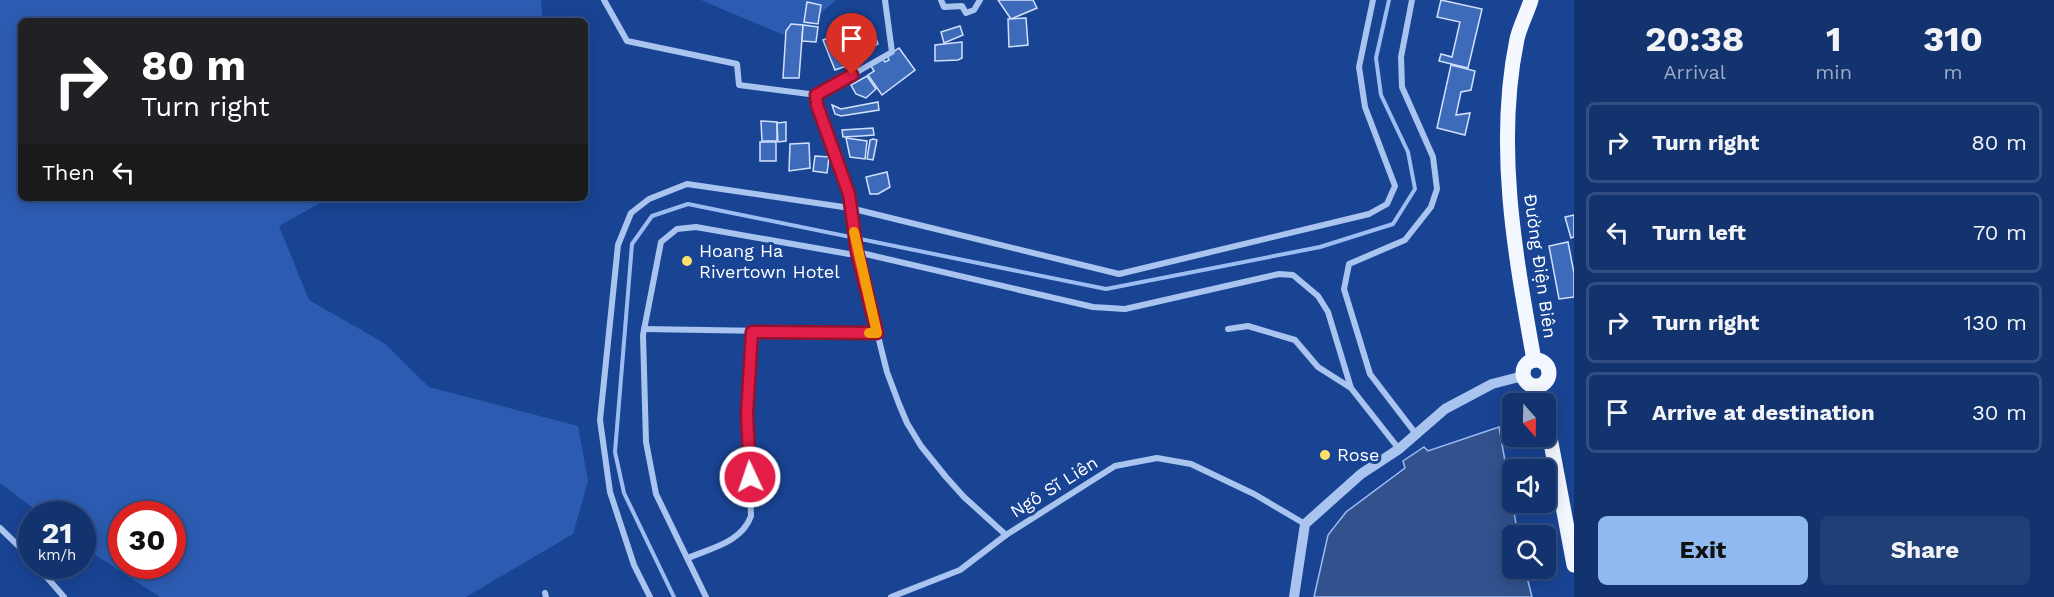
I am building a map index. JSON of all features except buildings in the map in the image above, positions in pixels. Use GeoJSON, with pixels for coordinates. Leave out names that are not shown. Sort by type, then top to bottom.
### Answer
{"type":"FeatureCollection","features":[{"type":"Feature","properties":{"kind":"main road","name":"Đường Điện Biên"},"geometry":{"type":"LineString","coordinates":[[1531,0],[1518,37],[1508,101],[1509,184],[1515,250],[1534,360]]}},
{"type":"Feature","properties":{"kind":"main road"},"geometry":{"type":"LineString","coordinates":[[1534,360],[1542,362],[1548,368],[1547,380],[1540,385],[1530,384],[1523,376],[1525,365],[1534,360]]}},
{"type":"Feature","properties":{"kind":"main road"},"geometry":{"type":"LineString","coordinates":[[1540,385],[1542,393]]}},
{"type":"Feature","properties":{"kind":"main road"},"geometry":{"type":"LineString","coordinates":[[1553,447],[1570,526],[1574,565]]}},
{"type":"Feature","properties":{"kind":"street"},"geometry":{"type":"LineString","coordinates":[[604,0],[627,41],[737,63],[739,85],[816,95],[892,52],[885,0]]}},
{"type":"Feature","properties":{"kind":"street"},"geometry":{"type":"LineString","coordinates":[[941,0],[944,6],[962,6],[966,13],[974,10],[980,0]]}},
{"type":"Feature","properties":{"kind":"street"},"geometry":{"type":"LineString","coordinates":[[650,597],[634,566],[610,492],[600,420],[618,245],[631,213],[649,199],[687,184],[850,208],[1119,274],[1369,214],[1387,204],[1395,186],[1365,107],[1359,67],[1373,0]]}},
{"type":"Feature","properties":{"kind":"street"},"geometry":{"type":"LineString","coordinates":[[1412,0],[1401,57],[1402,87],[1433,157],[1437,189],[1431,207],[1405,240],[1349,264],[1344,289],[1370,374],[1416,434]]}},
{"type":"Feature","properties":{"kind":"street"},"geometry":{"type":"LineString","coordinates":[[816,95],[817,105],[849,194],[857,250],[887,372],[907,423],[921,446],[963,497],[1006,535]]}},
{"type":"Feature","properties":{"kind":"street"},"geometry":{"type":"LineString","coordinates":[[706,597],[656,494],[646,442],[644,329],[661,242],[676,229],[696,227],[849,254],[857,250],[1092,307],[1125,309],[1279,274],[1293,275],[1318,296],[1328,312],[1351,388]]}},
{"type":"Feature","properties":{"kind":"street"},"geometry":{"type":"LineString","coordinates":[[1228,329],[1248,326],[1295,340],[1318,367],[1351,388],[1399,449]]}},
{"type":"Feature","properties":{"kind":"street"},"geometry":{"type":"LineString","coordinates":[[644,329],[877,333]]}},
{"type":"Feature","properties":{"kind":"street"},"geometry":{"type":"LineString","coordinates":[[688,558],[729,542],[738,536],[748,526],[751,516],[747,414],[752,332]]}},
{"type":"Feature","properties":{"kind":"street"},"geometry":{"type":"LineString","coordinates":[[1294,597],[1305,524],[1361,474],[1399,449],[1445,409],[1492,384],[1523,376]]}},
{"type":"Feature","properties":{"kind":"street","name":"Ngô Sĩ Liên"},"geometry":{"type":"LineString","coordinates":[[891,597],[960,570],[1006,535],[1114,466],[1157,458],[1191,464],[1254,494],[1305,524]]}},
{"type":"Feature","properties":{"kind":"street"},"geometry":{"type":"LineString","coordinates":[[0,528],[18,545]]}},
{"type":"Feature","properties":{"kind":"street"},"geometry":{"type":"LineString","coordinates":[[48,579],[64,597]]}},
{"type":"Feature","properties":{"kind":"shaded area"},"geometry":{"type":"Polygon","coordinates":[[[0,0],[541,0],[543,18],[18,18],[18,201],[324,201],[279,226],[309,300],[384,343],[429,387],[578,426],[588,481],[573,534],[466,597],[160,597],[132,579],[186,579],[186,501],[108,501],[108,563],[96,555],[96,501],[24,501],[0,483],[0,0]]]}},
{"type":"Feature","properties":{"kind":"shaded area"},"geometry":{"type":"Polygon","coordinates":[[[701,0],[836,0],[820,14],[798,41],[701,0]]]}},
{"type":"Feature","properties":{"kind":"shaded area"},"geometry":{"type":"Polygon","coordinates":[[[1499,427],[1505,459],[1502,459],[1502,513],[1514,513],[1516,525],[1502,525],[1502,579],[1528,579],[1532,597],[1314,597],[1328,535],[1346,512],[1405,468],[1403,461],[1424,447],[1428,451],[1499,427]]]}},
{"type":"Feature","properties":{"kind":"waterway"},"geometry":{"type":"LineString","coordinates":[[674,597],[624,493],[615,452],[632,244],[652,216],[688,204],[1106,289],[1320,247],[1393,224],[1415,189],[1408,152],[1381,95],[1376,58],[1389,0]]}},
{"type":"Feature","properties":{"kind":"slow traffic"},"geometry":{"type":"LineString","coordinates":[[854,232],[877,333],[869,333]]}},
{"type":"Feature","properties":{"kind":"place","name":"Hoang Ha Rivertown Hotel"},"geometry":{"type":"Point","coordinates":[687,261]}},
{"type":"Feature","properties":{"kind":"place","name":"Rose"},"geometry":{"type":"Point","coordinates":[1325,455]}},
{"type":"Feature","properties":{"kind":"route"},"geometry":{"type":"LineString","coordinates":[[750,477],[747,414],[752,332],[877,333],[857,252],[849,194],[817,105],[816,95],[852,75]]}}]}
